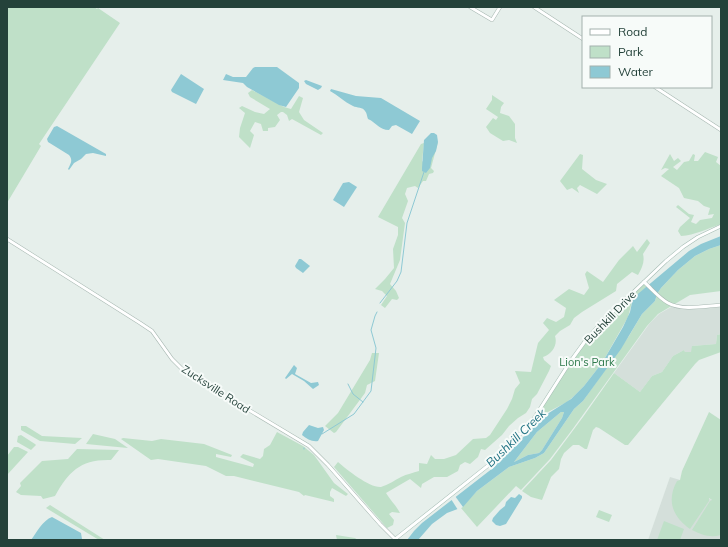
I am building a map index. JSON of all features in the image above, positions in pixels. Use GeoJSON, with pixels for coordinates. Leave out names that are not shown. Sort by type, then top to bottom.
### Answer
{"type":"FeatureCollection","features":[{"type":"Feature","properties":{"kind":"street"},"geometry":{"type":"LineString","coordinates":[[470,7],[492,20],[500,7]]}},
{"type":"Feature","properties":{"kind":"street"},"geometry":{"type":"LineString","coordinates":[[534,7],[582,38]]}},
{"type":"Feature","properties":{"kind":"street"},"geometry":{"type":"LineString","coordinates":[[658,88],[721,130]]}},
{"type":"Feature","properties":{"kind":"street","name":"Bushkill Drive"},"geometry":{"type":"LineString","coordinates":[[395,540],[490,464],[531,423],[570,362],[586,340],[602,322],[644,282],[683,248],[698,237],[721,226]]}},
{"type":"Feature","properties":{"kind":"street","name":"Zucksville Road"},"geometry":{"type":"LineString","coordinates":[[7,239],[140,322],[152,331],[172,359],[192,376],[309,446],[395,540]]}},
{"type":"Feature","properties":{"kind":"street"},"geometry":{"type":"LineString","coordinates":[[644,282],[663,300],[674,305],[684,307],[721,305]]}},
{"type":"Feature","properties":{"kind":"shaded area"},"geometry":{"type":"Polygon","coordinates":[[[673,306],[693,309],[721,307],[721,334],[717,335],[716,344],[692,346],[692,352],[685,352],[684,350],[673,356],[662,372],[652,376],[640,392],[614,373],[650,323],[659,314],[673,306]]]}},
{"type":"Feature","properties":{"kind":"shaded area"},"geometry":{"type":"Polygon","coordinates":[[[670,477],[680,480],[721,506],[721,540],[648,540],[670,477]]]}},
{"type":"Feature","properties":{"kind":"green space"},"geometry":{"type":"Polygon","coordinates":[[[7,7],[94,7],[97,9],[98,8],[120,23],[39,144],[41,146],[7,203],[7,7]]]}},
{"type":"Feature","properties":{"kind":"green space"},"geometry":{"type":"Polygon","coordinates":[[[252,90],[284,107],[291,109],[299,96],[303,98],[299,112],[304,120],[323,133],[321,135],[292,119],[289,121],[287,115],[281,112],[277,115],[280,120],[275,127],[268,128],[268,131],[263,131],[261,124],[255,122],[250,131],[254,135],[250,148],[239,137],[240,128],[245,113],[239,108],[242,106],[264,114],[270,109],[250,97],[248,93],[252,90]]]}},
{"type":"Feature","properties":{"kind":"green space"},"geometry":{"type":"Polygon","coordinates":[[[492,95],[504,103],[501,107],[500,113],[509,116],[515,124],[515,138],[517,143],[509,140],[503,141],[490,133],[486,127],[493,118],[496,120],[498,117],[486,109],[492,100],[492,95]]]}},
{"type":"Feature","properties":{"kind":"green space"},"geometry":{"type":"Polygon","coordinates":[[[438,142],[431,168],[434,171],[433,173],[429,174],[426,181],[423,181],[418,188],[415,186],[407,188],[405,194],[408,201],[402,218],[405,223],[400,260],[390,284],[396,291],[399,298],[397,300],[392,299],[385,308],[381,305],[387,296],[382,291],[375,289],[394,268],[393,249],[398,235],[398,227],[378,217],[421,144],[424,143],[422,162],[438,142]]]}},
{"type":"Feature","properties":{"kind":"green space"},"geometry":{"type":"Polygon","coordinates":[[[705,152],[718,157],[716,162],[721,166],[721,224],[696,233],[681,236],[678,231],[680,227],[690,218],[676,207],[678,205],[689,214],[694,215],[691,222],[696,224],[700,220],[712,218],[714,214],[708,215],[710,208],[704,206],[698,201],[684,198],[679,188],[661,176],[669,169],[665,168],[661,170],[670,154],[674,161],[678,158],[681,161],[673,167],[677,170],[684,162],[689,161],[693,154],[695,155],[694,161],[698,161],[705,152]]]}},
{"type":"Feature","properties":{"kind":"green space"},"geometry":{"type":"Polygon","coordinates":[[[580,154],[583,155],[582,169],[596,180],[607,184],[597,194],[580,185],[577,188],[579,193],[572,188],[567,190],[560,181],[580,154]]]}},
{"type":"Feature","properties":{"kind":"green space"},"geometry":{"type":"Polygon","coordinates":[[[647,239],[650,243],[643,254],[643,265],[638,275],[632,272],[617,284],[616,291],[582,312],[574,318],[570,325],[555,336],[556,343],[554,349],[543,357],[544,360],[551,366],[537,394],[532,399],[530,407],[526,413],[509,426],[502,435],[485,450],[481,449],[478,457],[470,464],[465,462],[460,465],[458,471],[447,477],[434,477],[422,484],[421,488],[410,479],[386,493],[400,513],[392,512],[389,514],[394,520],[393,525],[387,528],[334,467],[338,462],[365,482],[376,487],[381,487],[403,476],[419,471],[419,463],[427,464],[431,455],[435,459],[444,459],[456,455],[473,439],[486,438],[490,435],[507,409],[515,389],[520,383],[515,371],[531,372],[538,343],[549,330],[543,323],[547,318],[556,322],[564,317],[566,308],[554,300],[569,289],[584,295],[589,288],[585,274],[587,271],[603,282],[619,260],[633,246],[637,252],[647,239]]]}},
{"type":"Feature","properties":{"kind":"green space"},"geometry":{"type":"Polygon","coordinates":[[[721,245],[721,291],[690,295],[658,314],[647,326],[550,459],[521,490],[516,486],[477,527],[461,508],[477,491],[509,467],[535,458],[544,453],[574,409],[583,401],[629,336],[642,314],[655,301],[661,288],[678,270],[695,256],[721,245]]]}},
{"type":"Feature","properties":{"kind":"green space","name":"Lion's Park"},"geometry":{"type":"Polygon","coordinates":[[[644,282],[648,286],[633,298],[628,317],[602,363],[584,386],[567,402],[548,412],[536,423],[531,423],[570,362],[602,322],[644,282]]]}},
{"type":"Feature","properties":{"kind":"green space"},"geometry":{"type":"Polygon","coordinates":[[[721,334],[721,352],[699,360],[695,364],[628,445],[625,445],[596,427],[593,430],[587,449],[579,445],[573,445],[564,453],[559,469],[551,477],[542,500],[531,497],[522,491],[551,460],[614,373],[640,392],[652,376],[662,372],[673,356],[684,350],[685,352],[691,352],[692,346],[716,344],[717,335],[721,334]]]}},
{"type":"Feature","properties":{"kind":"green space"},"geometry":{"type":"Polygon","coordinates":[[[372,353],[379,353],[375,381],[367,385],[365,393],[334,433],[325,426],[338,413],[370,360],[372,353]]]}},
{"type":"Feature","properties":{"kind":"green space"},"geometry":{"type":"Polygon","coordinates":[[[561,412],[564,412],[562,418],[542,450],[539,453],[528,455],[514,462],[537,432],[561,412]]]}},
{"type":"Feature","properties":{"kind":"green space"},"geometry":{"type":"Polygon","coordinates":[[[709,412],[721,420],[721,535],[713,536],[703,535],[692,530],[712,500],[709,498],[709,501],[690,529],[679,519],[673,508],[672,502],[674,488],[677,481],[680,480],[682,471],[709,412]]]}},
{"type":"Feature","properties":{"kind":"green space"},"geometry":{"type":"Polygon","coordinates":[[[21,426],[26,426],[42,436],[82,438],[75,444],[40,441],[21,430],[21,426]]]}},
{"type":"Feature","properties":{"kind":"green space"},"geometry":{"type":"Polygon","coordinates":[[[277,432],[303,446],[314,455],[334,483],[348,494],[346,496],[332,488],[330,496],[334,499],[334,502],[304,496],[299,492],[234,476],[226,476],[206,466],[158,459],[151,460],[121,439],[152,441],[161,439],[204,444],[232,455],[231,457],[216,454],[216,457],[253,467],[254,464],[240,457],[243,454],[260,459],[263,456],[264,449],[270,445],[277,432]]]}},
{"type":"Feature","properties":{"kind":"green space"},"geometry":{"type":"Polygon","coordinates":[[[93,434],[115,439],[128,448],[86,444],[93,434]]]}},
{"type":"Feature","properties":{"kind":"green space"},"geometry":{"type":"Polygon","coordinates":[[[21,435],[36,445],[31,450],[17,442],[18,436],[21,435]]]}},
{"type":"Feature","properties":{"kind":"green space"},"geometry":{"type":"Polygon","coordinates":[[[14,447],[18,447],[28,452],[7,475],[7,456],[14,447]]]}},
{"type":"Feature","properties":{"kind":"green space"},"geometry":{"type":"Polygon","coordinates":[[[77,449],[119,450],[111,460],[92,462],[77,468],[65,480],[55,496],[43,499],[41,496],[21,495],[16,492],[21,486],[20,483],[42,461],[68,459],[77,449]]]}},
{"type":"Feature","properties":{"kind":"green space"},"geometry":{"type":"Polygon","coordinates":[[[50,505],[105,540],[99,540],[46,508],[50,505]]]}},
{"type":"Feature","properties":{"kind":"green space"},"geometry":{"type":"Polygon","coordinates":[[[599,510],[612,515],[609,522],[596,517],[599,510]]]}},
{"type":"Feature","properties":{"kind":"green space"},"geometry":{"type":"Polygon","coordinates":[[[664,521],[684,529],[680,540],[657,540],[664,521]]]}},
{"type":"Feature","properties":{"kind":"green space"},"geometry":{"type":"Polygon","coordinates":[[[336,535],[355,538],[358,540],[337,540],[336,535]]]}},
{"type":"Feature","properties":{"kind":"water"},"geometry":{"type":"Polygon","coordinates":[[[255,67],[277,67],[299,83],[299,88],[286,107],[279,105],[247,87],[243,83],[223,80],[226,74],[233,77],[246,77],[255,67]]]}},
{"type":"Feature","properties":{"kind":"water"},"geometry":{"type":"Polygon","coordinates":[[[181,74],[204,89],[196,104],[172,92],[171,90],[181,74]]]}},
{"type":"Feature","properties":{"kind":"water"},"geometry":{"type":"Polygon","coordinates":[[[306,80],[322,86],[318,90],[306,84],[304,81],[306,80]]]}},
{"type":"Feature","properties":{"kind":"water"},"geometry":{"type":"Polygon","coordinates":[[[331,89],[356,96],[381,98],[420,121],[412,134],[396,125],[392,126],[389,130],[380,128],[368,119],[364,110],[347,103],[330,91],[331,89]]]}},
{"type":"Feature","properties":{"kind":"water"},"geometry":{"type":"Polygon","coordinates":[[[57,126],[106,154],[106,156],[93,153],[86,154],[74,163],[69,170],[71,160],[69,155],[48,142],[47,139],[54,127],[57,126]]]}},
{"type":"Feature","properties":{"kind":"water"},"geometry":{"type":"Polygon","coordinates":[[[431,133],[437,135],[438,142],[430,168],[426,173],[422,171],[424,140],[431,133]]]}},
{"type":"Feature","properties":{"kind":"water"},"geometry":{"type":"Polygon","coordinates":[[[349,182],[357,187],[344,207],[333,200],[343,183],[349,182]]]}},
{"type":"Feature","properties":{"kind":"water"},"geometry":{"type":"Polygon","coordinates":[[[721,236],[721,245],[695,256],[678,270],[661,288],[655,301],[642,314],[621,349],[583,401],[574,409],[544,453],[535,458],[509,467],[477,491],[463,507],[447,513],[432,524],[418,540],[407,540],[422,523],[493,468],[544,416],[571,399],[584,386],[602,363],[623,327],[630,312],[633,298],[689,251],[701,244],[721,236]],[[561,412],[537,432],[514,462],[528,455],[539,453],[542,450],[562,418],[564,412],[561,412]]]}},
{"type":"Feature","properties":{"kind":"water"},"geometry":{"type":"Polygon","coordinates":[[[299,259],[310,266],[303,273],[295,266],[299,259]]]}},
{"type":"Feature","properties":{"kind":"water"},"geometry":{"type":"Polygon","coordinates":[[[294,365],[297,368],[295,374],[311,383],[318,382],[319,385],[313,389],[304,381],[292,374],[286,379],[285,378],[294,365]]]}},
{"type":"Feature","properties":{"kind":"water"},"geometry":{"type":"Polygon","coordinates":[[[309,425],[318,428],[323,427],[324,430],[318,441],[310,440],[302,435],[309,425]]]}},
{"type":"Feature","properties":{"kind":"water"},"geometry":{"type":"Polygon","coordinates":[[[519,494],[522,498],[506,524],[500,526],[496,525],[492,521],[493,518],[505,506],[506,502],[511,497],[515,498],[519,494]]]}},
{"type":"Feature","properties":{"kind":"water"},"geometry":{"type":"Polygon","coordinates":[[[52,517],[81,533],[82,539],[31,540],[37,530],[52,517]]]}},
{"type":"Feature","properties":{"kind":"pier"},"geometry":{"type":"Polygon","coordinates":[[[455,496],[463,507],[458,510],[451,499],[455,496]]]}},
{"type":"Feature","properties":{"kind":"waterway"},"geometry":{"type":"LineString","coordinates":[[380,303],[397,281],[401,272],[407,223],[424,172]]}},
{"type":"Feature","properties":{"kind":"waterway"},"geometry":{"type":"LineString","coordinates":[[322,434],[354,414],[371,391],[376,348],[371,330],[377,312]]}},
{"type":"Feature","properties":{"kind":"waterway"},"geometry":{"type":"LineString","coordinates":[[348,384],[353,394],[363,402]]}},
{"type":"Feature","properties":{"kind":"water label","name":"Bushkill Creek"},"geometry":{"type":"Point","coordinates":[516,438]}}]}
